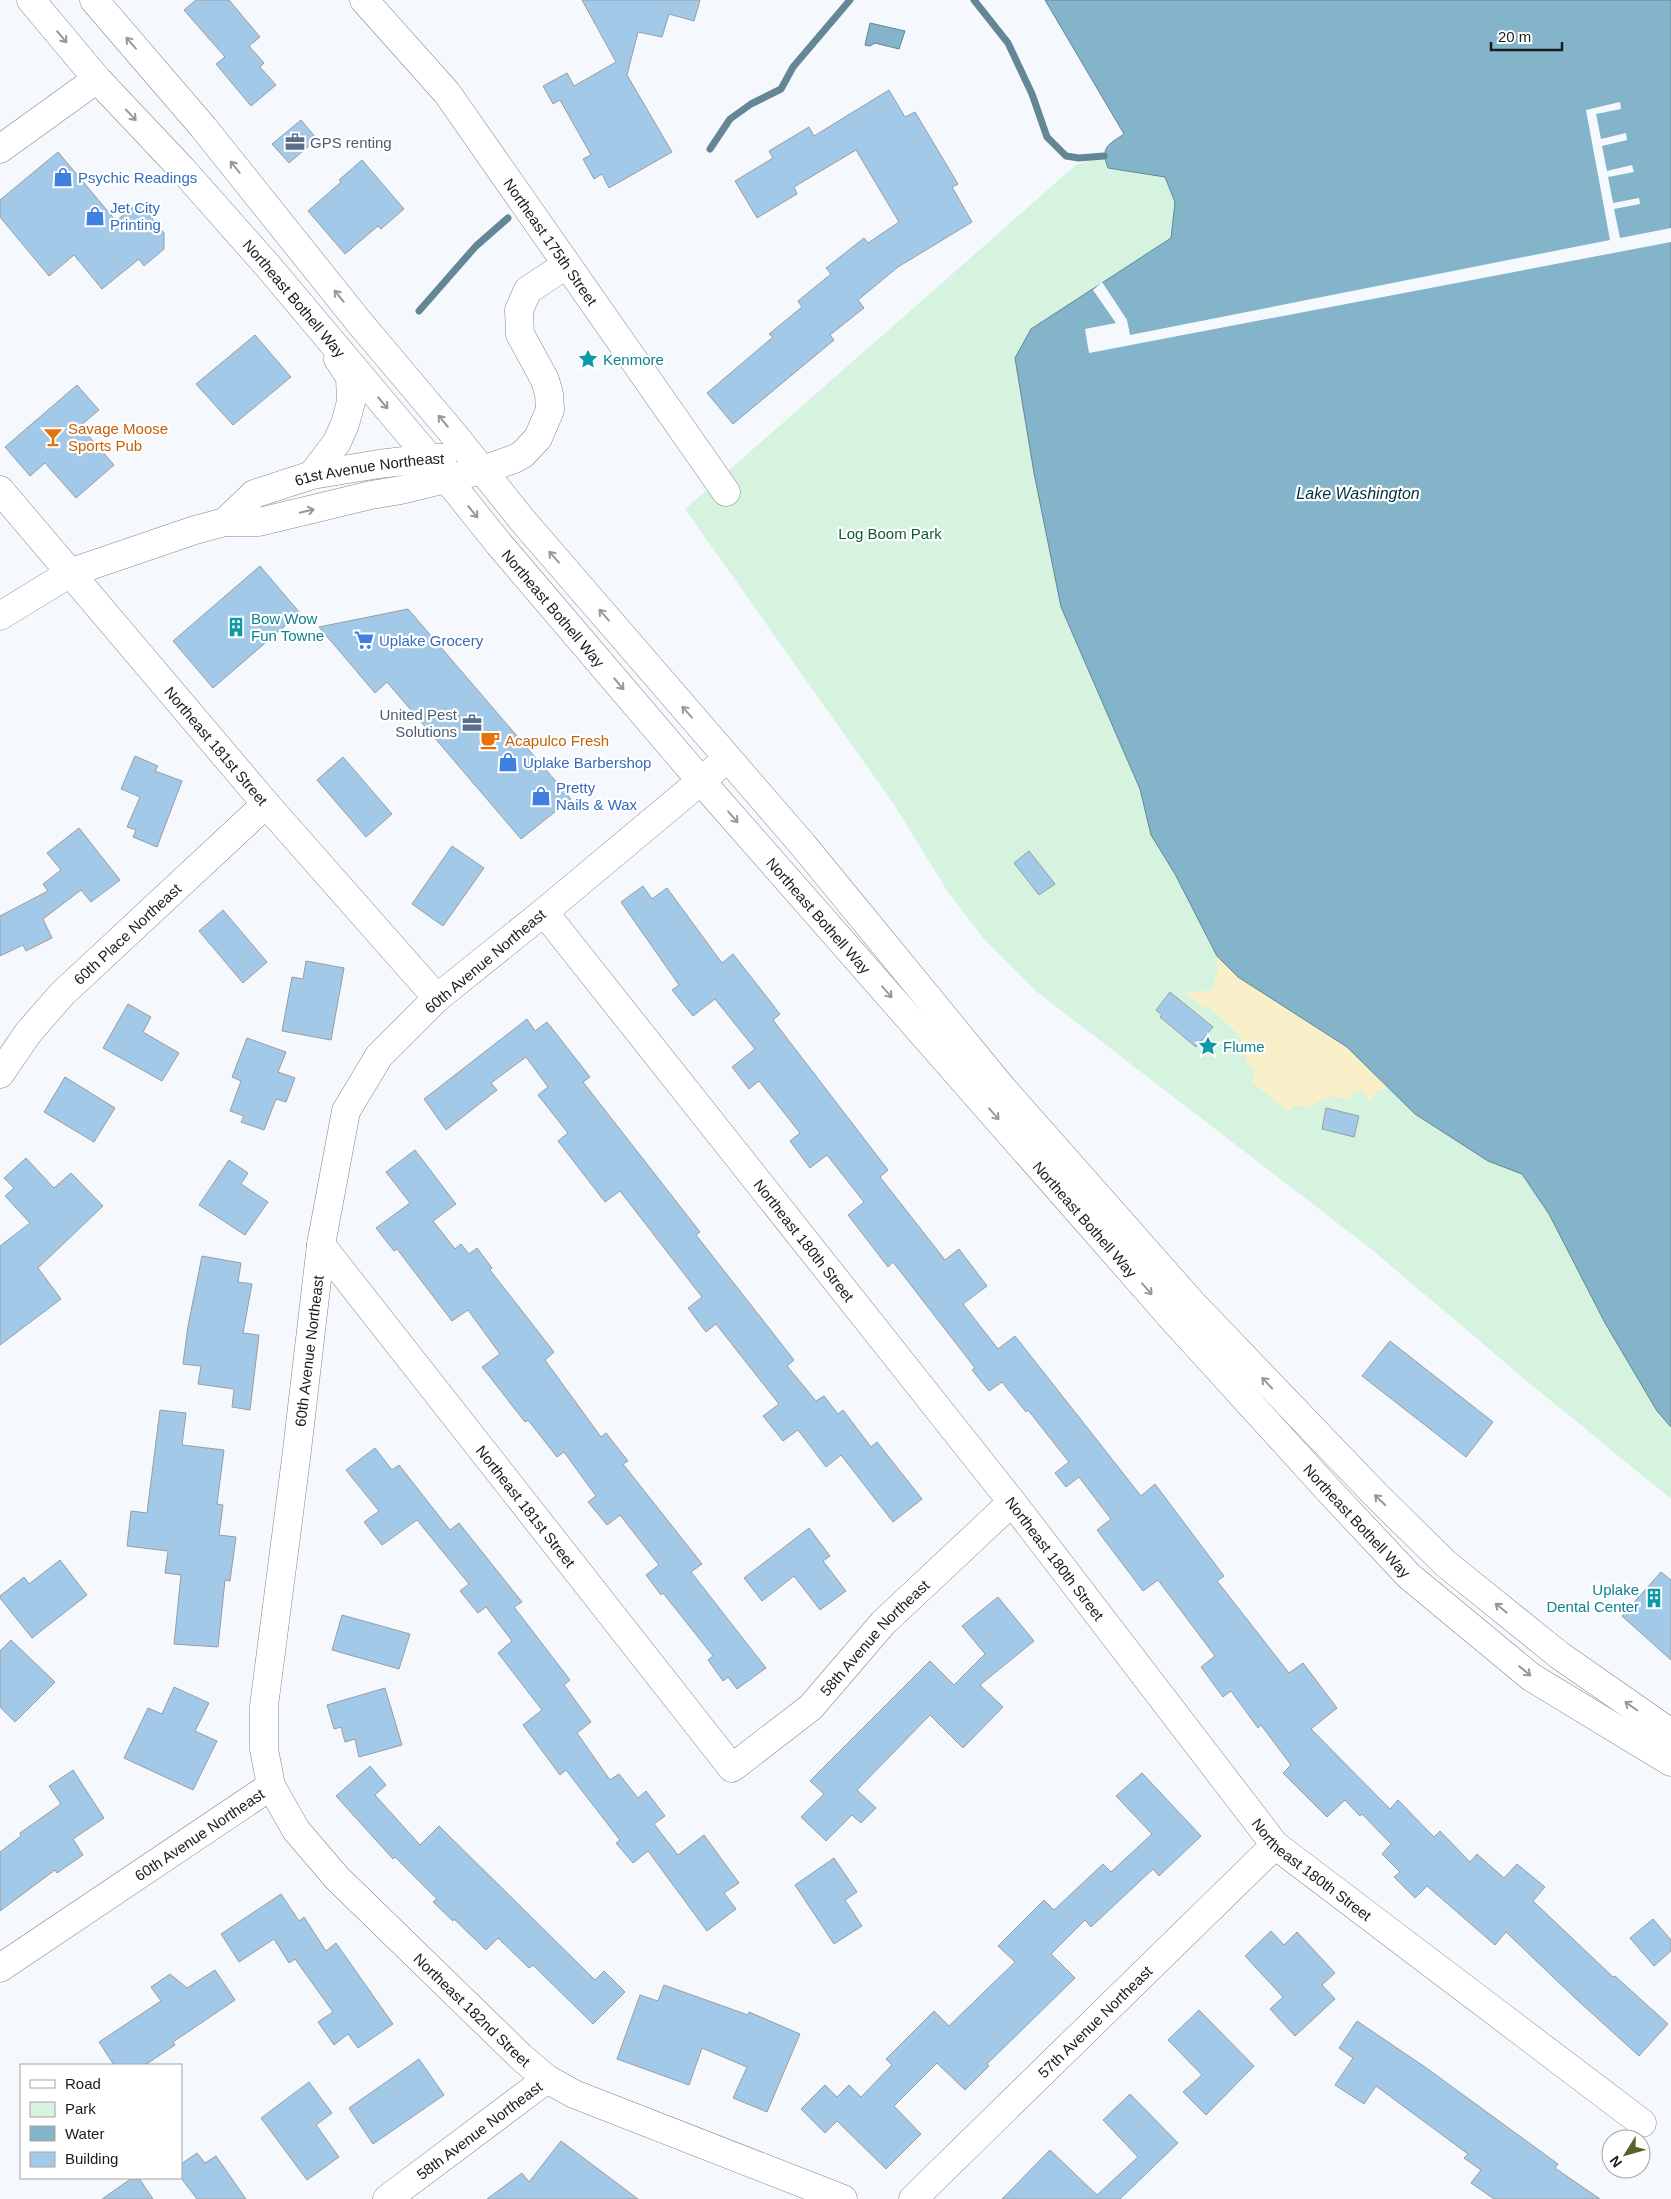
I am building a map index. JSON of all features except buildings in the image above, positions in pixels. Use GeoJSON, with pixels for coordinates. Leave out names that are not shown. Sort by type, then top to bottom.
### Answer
{"type":"FeatureCollection","features":[{"type":"Feature","properties":{"kind":"street","name":"Northeast Bothell Way"},"geometry":{"type":"LineString","coordinates":[[31,0],[98,79],[188,176],[318,325],[499,544],[701,781],[1172,1318],[1333,1495],[1409,1576],[1531,1677],[1671,1762]]}},
{"type":"Feature","properties":{"kind":"street","name":"Northeast Bothell Way"},"geometry":{"type":"LineString","coordinates":[[94,0],[203,127],[359,322],[478,464],[523,521],[803,845],[1003,1089],[1192,1303],[1313,1431],[1445,1563],[1559,1655],[1671,1733]]}},
{"type":"Feature","properties":{"kind":"street","name":"Northeast 175th Street"},"geometry":{"type":"LineString","coordinates":[[364,0],[447,93],[726,492]]}},
{"type":"Feature","properties":{"kind":"street"},"geometry":{"type":"LineString","coordinates":[[0,149],[98,79]]}},
{"type":"Feature","properties":{"kind":"street","name":"61st Avenue Northeast"},"geometry":{"type":"LineString","coordinates":[[0,616],[72,572],[195,530],[225,522],[259,522],[447,479],[478,464],[526,451],[538,438],[550,410],[549,394],[544,380],[520,334],[519,310],[528,290],[566,265]]}},
{"type":"Feature","properties":{"kind":"street"},"geometry":{"type":"LineString","coordinates":[[312,475],[337,442],[345,424],[351,402],[350,377],[318,325]]}},
{"type":"Feature","properties":{"kind":"street","name":"61st Avenue Northeast"},"geometry":{"type":"LineString","coordinates":[[225,522],[254,494],[312,475],[429,458],[478,464]]}},
{"type":"Feature","properties":{"kind":"street","name":"Northeast 181st Street"},"geometry":{"type":"LineString","coordinates":[[0,490],[72,572],[266,804],[437,998]]}},
{"type":"Feature","properties":{"kind":"street","name":"60th Avenue Northeast"},"geometry":{"type":"LineString","coordinates":[[0,1968],[271,1786],[264,1749],[264,1706],[321,1245],[346,1111],[379,1056],[437,998],[544,912],[727,759]]}},
{"type":"Feature","properties":{"kind":"street","name":"60th Place Northeast"},"geometry":{"type":"LineString","coordinates":[[0,1074],[28,1033],[62,994],[266,804]]}},
{"type":"Feature","properties":{"kind":"street","name":"Northeast 180th Street"},"geometry":{"type":"LineString","coordinates":[[544,912],[1012,1502],[1275,1845],[1642,2123]]}},
{"type":"Feature","properties":{"kind":"street","name":"Northeast 181st Street"},"geometry":{"type":"LineString","coordinates":[[321,1245],[732,1768]]}},
{"type":"Feature","properties":{"kind":"street","name":"58th Avenue Northeast"},"geometry":{"type":"LineString","coordinates":[[732,1768],[811,1706],[883,1623],[1012,1502]]}},
{"type":"Feature","properties":{"kind":"street","name":"Northeast 182nd Street"},"geometry":{"type":"LineString","coordinates":[[271,1786],[296,1830],[337,1878],[521,2057],[547,2079],[574,2094],[843,2199]]}},
{"type":"Feature","properties":{"kind":"street","name":"57th Avenue Northeast"},"geometry":{"type":"LineString","coordinates":[[913,2199],[1275,1845]]}},
{"type":"Feature","properties":{"kind":"street","name":"58th Avenue Northeast"},"geometry":{"type":"LineString","coordinates":[[387,2199],[547,2079]]}},
{"type":"Feature","properties":{"kind":"green space","name":"Log Boom Park"},"geometry":{"type":"Polygon","coordinates":[[[1104,156],[1108,168],[1165,177],[1175,202],[1172,237],[1091,291],[1034,473],[1061,607],[1140,789],[1151,835],[1175,874],[1217,956],[1238,977],[1488,1161],[1522,1174],[1549,1214],[1605,1323],[1657,1411],[1671,1427],[1671,1499],[1528,1382],[1371,1249],[1037,992],[984,939],[948,892],[895,806],[685,509],[1076,165],[1104,156]]]}},
{"type":"Feature","properties":{"kind":"sand"},"geometry":{"type":"Polygon","coordinates":[[[1217,956],[1238,977],[1347,1047],[1388,1088],[1377,1091],[1370,1101],[1362,1090],[1352,1093],[1350,1099],[1338,1098],[1337,1095],[1321,1100],[1309,1108],[1298,1106],[1288,1111],[1253,1083],[1254,1072],[1246,1061],[1240,1036],[1208,1006],[1205,1008],[1185,993],[1212,990],[1217,973],[1217,956]]]}},
{"type":"Feature","properties":{"kind":"water","name":"Lake Washington"},"geometry":{"type":"Polygon","coordinates":[[[1045,0],[1671,0],[1671,1427],[1657,1411],[1605,1323],[1549,1214],[1522,1174],[1488,1161],[1415,1114],[1347,1047],[1238,977],[1217,956],[1175,874],[1151,835],[1140,789],[1061,607],[1034,473],[1015,358],[1031,329],[1171,238],[1175,202],[1165,177],[1108,168],[1105,151],[1110,144],[1124,134],[1045,0]]]}},
{"type":"Feature","properties":{"kind":"water"},"geometry":{"type":"Polygon","coordinates":[[[870,23],[905,31],[899,49],[875,43],[870,46],[865,45],[870,23]]]}},
{"type":"Feature","properties":{"kind":"pier"},"geometry":{"type":"Polygon","coordinates":[[[1620,102],[1621,109],[1596,114],[1601,139],[1626,133],[1627,140],[1602,146],[1607,171],[1632,165],[1634,172],[1608,177],[1613,203],[1639,198],[1640,204],[1614,209],[1620,238],[1671,228],[1671,242],[1089,353],[1085,329],[1116,323],[1093,290],[1102,282],[1127,320],[1130,335],[1610,240],[1586,110],[1620,102]]]}},
{"type":"Feature","properties":{"kind":"waterway"},"geometry":{"type":"LineString","coordinates":[[710,149],[730,119],[751,104],[781,89],[793,67],[850,0]]}},
{"type":"Feature","properties":{"kind":"waterway"},"geometry":{"type":"LineString","coordinates":[[974,0],[1008,43],[1032,94],[1047,137],[1066,156],[1079,158],[1104,156]]}},
{"type":"Feature","properties":{"kind":"waterway"},"geometry":{"type":"LineString","coordinates":[[419,311],[476,246],[508,218]]}},
{"type":"Feature","properties":{"kind":"place","name":"GPS renting"},"geometry":{"type":"Point","coordinates":[295,142]}},
{"type":"Feature","properties":{"kind":"place","name":"Psychic Readings"},"geometry":{"type":"Point","coordinates":[63,177]}},
{"type":"Feature","properties":{"kind":"place","name":"Jet City Printing"},"geometry":{"type":"Point","coordinates":[95,216]}},
{"type":"Feature","properties":{"kind":"place","name":"Kenmore"},"geometry":{"type":"Point","coordinates":[588,359]}},
{"type":"Feature","properties":{"kind":"place","name":"Savage Moose Sports Pub"},"geometry":{"type":"Point","coordinates":[53,437]}},
{"type":"Feature","properties":{"kind":"place","name":"Bow Wow Fun Towne"},"geometry":{"type":"Point","coordinates":[236,627]}},
{"type":"Feature","properties":{"kind":"place","name":"Uplake Grocery"},"geometry":{"type":"Point","coordinates":[364,640]}},
{"type":"Feature","properties":{"kind":"place","name":"United Pest Solutions"},"geometry":{"type":"Point","coordinates":[472,723]}},
{"type":"Feature","properties":{"kind":"place","name":"Acapulco Fresh"},"geometry":{"type":"Point","coordinates":[490,740]}},
{"type":"Feature","properties":{"kind":"place","name":"Uplake Barbershop"},"geometry":{"type":"Point","coordinates":[508,762]}},
{"type":"Feature","properties":{"kind":"place","name":"Pretty Nails & Wax"},"geometry":{"type":"Point","coordinates":[541,796]}},
{"type":"Feature","properties":{"kind":"place","name":"Flume"},"geometry":{"type":"Point","coordinates":[1208,1046]}},
{"type":"Feature","properties":{"kind":"place","name":"Uplake Dental Center"},"geometry":{"type":"Point","coordinates":[1654,1598]}}]}
